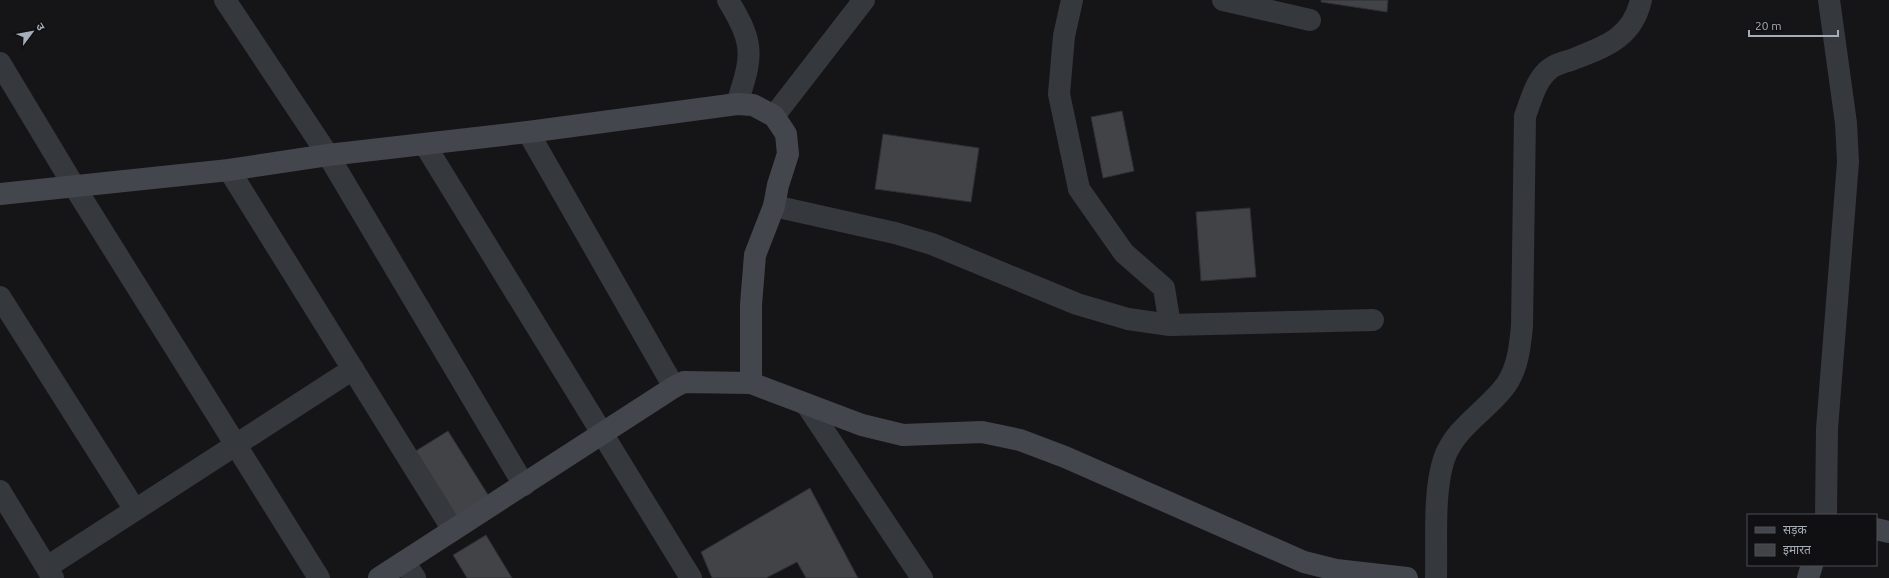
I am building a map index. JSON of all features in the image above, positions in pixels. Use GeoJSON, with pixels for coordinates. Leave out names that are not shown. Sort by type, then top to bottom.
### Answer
{"type":"FeatureCollection","features":[{"type":"Feature","properties":{"kind":"street"},"geometry":{"type":"LineString","coordinates":[[225,0],[328,155],[524,485]]}},
{"type":"Feature","properties":{"kind":"street"},"geometry":{"type":"LineString","coordinates":[[728,0],[739,20],[748,46],[746,72],[737,104]]}},
{"type":"Feature","properties":{"kind":"street"},"geometry":{"type":"LineString","coordinates":[[774,116],[864,0]]}},
{"type":"Feature","properties":{"kind":"street"},"geometry":{"type":"LineString","coordinates":[[1072,0],[1064,36],[1058,94],[1079,189],[1124,252],[1164,288],[1170,325]]}},
{"type":"Feature","properties":{"kind":"street"},"geometry":{"type":"LineString","coordinates":[[1223,0],[1310,20]]}},
{"type":"Feature","properties":{"kind":"street"},"geometry":{"type":"LineString","coordinates":[[1436,578],[1438,490],[1444,459],[1456,437],[1506,384],[1518,359],[1522,326],[1525,116],[1535,87],[1550,68],[1609,45],[1626,32],[1638,12],[1641,0]]}},
{"type":"Feature","properties":{"kind":"street"},"geometry":{"type":"LineString","coordinates":[[1826,514],[1827,429],[1848,162],[1846,123],[1829,0]]}},
{"type":"Feature","properties":{"kind":"street"},"geometry":{"type":"LineString","coordinates":[[0,63],[74,186],[319,578]]}},
{"type":"Feature","properties":{"kind":"street"},"geometry":{"type":"LineString","coordinates":[[0,194],[229,170],[328,155],[425,145],[737,104],[753,105],[774,116],[786,134],[788,154],[778,185],[774,206],[756,255],[751,305],[750,382]]}},
{"type":"Feature","properties":{"kind":"street"},"geometry":{"type":"LineString","coordinates":[[528,132],[674,387]]}},
{"type":"Feature","properties":{"kind":"street"},"geometry":{"type":"LineString","coordinates":[[425,145],[692,578]]}},
{"type":"Feature","properties":{"kind":"street"},"geometry":{"type":"LineString","coordinates":[[229,170],[453,530]]}},
{"type":"Feature","properties":{"kind":"street"},"geometry":{"type":"LineString","coordinates":[[774,206],[895,233],[932,244],[1077,304],[1128,319],[1170,325],[1373,320]]}},
{"type":"Feature","properties":{"kind":"street"},"geometry":{"type":"LineString","coordinates":[[0,297],[135,510]]}},
{"type":"Feature","properties":{"kind":"street"},"geometry":{"type":"LineString","coordinates":[[0,491],[50,573],[135,510],[353,369]]}},
{"type":"Feature","properties":{"kind":"street"},"geometry":{"type":"LineString","coordinates":[[379,578],[409,570],[453,530],[674,387],[684,382],[750,382],[862,425],[903,435],[982,432],[1020,440],[1072,460],[1304,562],[1336,570],[1407,578]]}},
{"type":"Feature","properties":{"kind":"street"},"geometry":{"type":"LineString","coordinates":[[806,404],[922,578]]}},
{"type":"Feature","properties":{"kind":"street"},"geometry":{"type":"LineString","coordinates":[[1877,529],[1889,532]]}},
{"type":"Feature","properties":{"kind":"street"},"geometry":{"type":"LineString","coordinates":[[1808,578],[1812,566]]}},
{"type":"Feature","properties":{"kind":"building"},"geometry":{"type":"Polygon","coordinates":[[[1321,0],[1388,0],[1387,12],[1321,2],[1321,0]]]}},
{"type":"Feature","properties":{"kind":"building"},"geometry":{"type":"Polygon","coordinates":[[[1122,111],[1134,171],[1103,178],[1091,117],[1122,111]]]}},
{"type":"Feature","properties":{"kind":"building"},"geometry":{"type":"Polygon","coordinates":[[[883,134],[979,148],[971,202],[875,189],[883,134]]]}},
{"type":"Feature","properties":{"kind":"building"},"geometry":{"type":"Polygon","coordinates":[[[1250,208],[1256,277],[1201,281],[1196,212],[1250,208]]]}},
{"type":"Feature","properties":{"kind":"building"},"geometry":{"type":"Polygon","coordinates":[[[448,431],[490,498],[456,519],[414,452],[448,431]]]}},
{"type":"Feature","properties":{"kind":"building"},"geometry":{"type":"Polygon","coordinates":[[[810,488],[858,578],[806,578],[797,562],[766,578],[712,578],[701,552],[810,488]]]}},
{"type":"Feature","properties":{"kind":"building"},"geometry":{"type":"Polygon","coordinates":[[[486,535],[512,578],[467,578],[453,555],[486,535]]]}}]}
